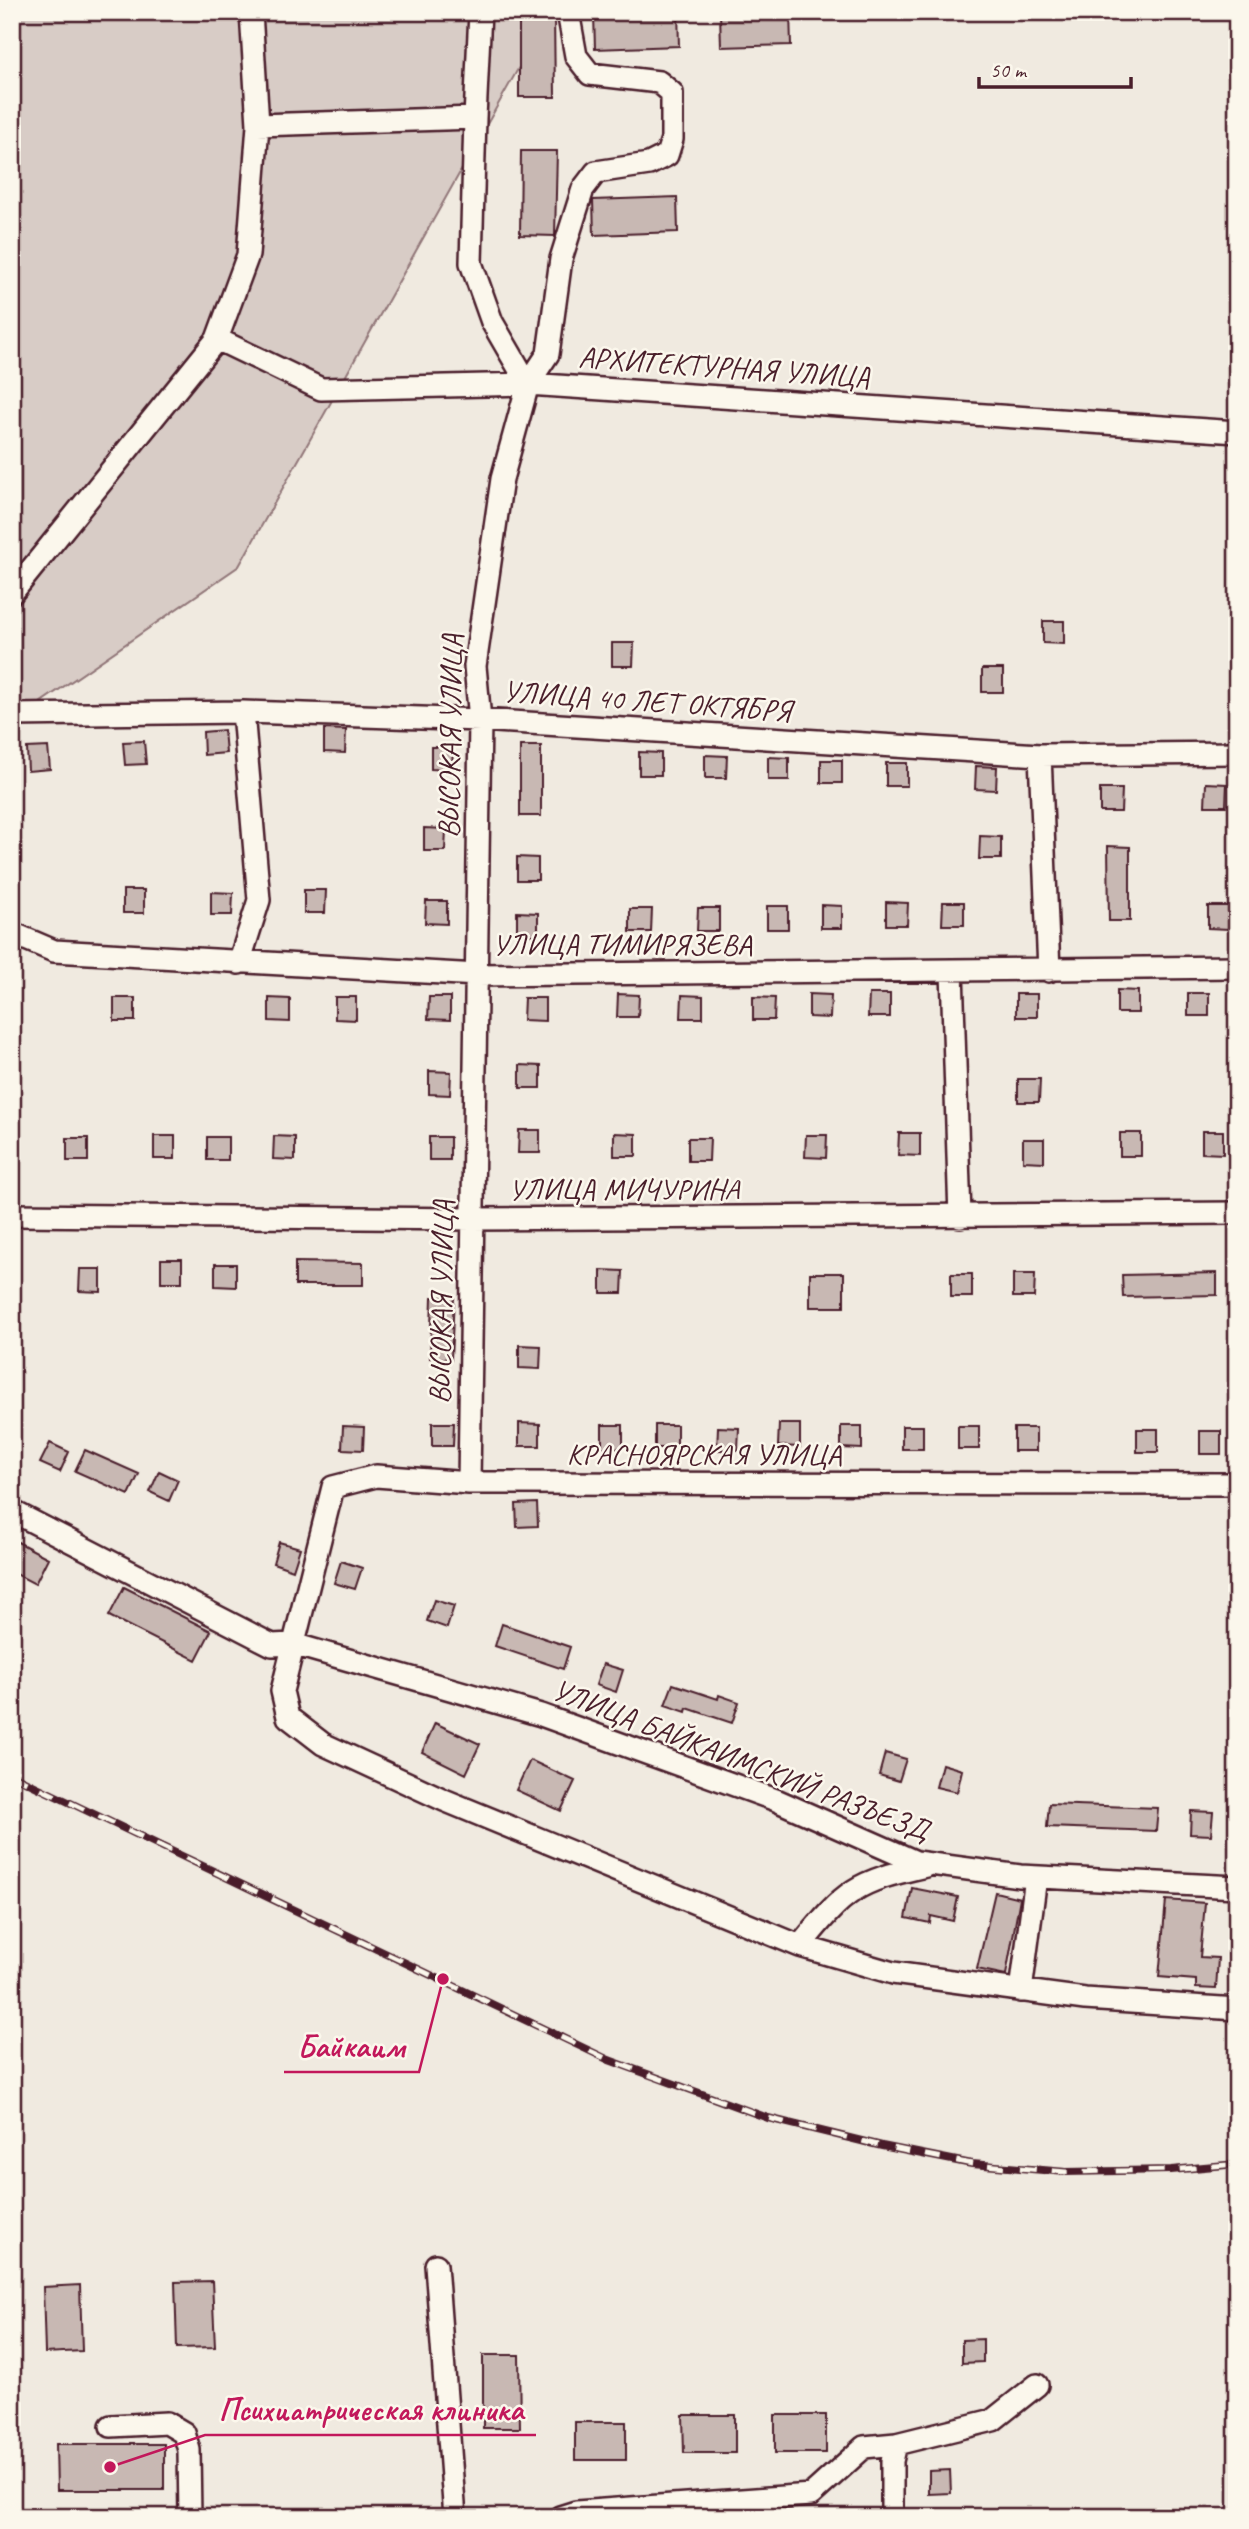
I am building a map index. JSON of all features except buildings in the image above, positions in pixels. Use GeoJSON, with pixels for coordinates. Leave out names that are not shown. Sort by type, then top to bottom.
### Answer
{"type":"FeatureCollection","features":[{"type":"Feature","properties":{"kind":"street"},"geometry":{"type":"LineString","coordinates":[[12,593],[217,340],[248,255],[258,125],[251,12]]}},
{"type":"Feature","properties":{"kind":"street"},"geometry":{"type":"LineString","coordinates":[[480,12],[471,263],[492,322],[528,384]]}},
{"type":"Feature","properties":{"kind":"street","name":"ВЫСОКАЯ УЛИЦА"},"geometry":{"type":"LineString","coordinates":[[469,1483],[480,720],[475,666],[502,479],[528,384],[548,354],[561,258],[583,188],[596,172],[649,164],[667,155],[672,139],[672,93],[659,82],[590,74],[576,56],[568,12]]}},
{"type":"Feature","properties":{"kind":"street"},"geometry":{"type":"LineString","coordinates":[[258,125],[475,118]]}},
{"type":"Feature","properties":{"kind":"street","name":"АРХИТЕКТУРНАЯ УЛИЦА"},"geometry":{"type":"LineString","coordinates":[[217,340],[321,389],[528,384],[1237,432]]}},
{"type":"Feature","properties":{"kind":"street"},"geometry":{"type":"LineString","coordinates":[[239,963],[259,900],[243,712]]}},
{"type":"Feature","properties":{"kind":"street","name":"УЛИЦА 40 ЛЕТ ОКТЯБРЯ"},"geometry":{"type":"LineString","coordinates":[[12,715],[243,712],[480,720],[1040,755],[1237,753]]}},
{"type":"Feature","properties":{"kind":"street"},"geometry":{"type":"LineString","coordinates":[[1040,755],[1049,971]]}},
{"type":"Feature","properties":{"kind":"street","name":"УЛИЦА ТИМИРЯЗЕВА"},"geometry":{"type":"LineString","coordinates":[[12,933],[54,951],[478,975],[1237,968]]}},
{"type":"Feature","properties":{"kind":"street"},"geometry":{"type":"LineString","coordinates":[[952,971],[960,1217]]}},
{"type":"Feature","properties":{"kind":"street","name":"УЛИЦА МИЧУРИНА"},"geometry":{"type":"LineString","coordinates":[[12,1215],[472,1219],[1237,1213]]}},
{"type":"Feature","properties":{"kind":"street","name":"КРАСНОЯРСКАЯ УЛИЦА"},"geometry":{"type":"LineString","coordinates":[[293,1644],[333,1487],[376,1476],[469,1483],[1237,1484]]}},
{"type":"Feature","properties":{"kind":"street","name":"УЛИЦА БАЙКАИМСКИЙ РАЗЪЕЗД"},"geometry":{"type":"LineString","coordinates":[[12,1511],[272,1645],[293,1644],[541,1715],[776,1800],[916,1862],[1036,1877],[1237,1887]]}},
{"type":"Feature","properties":{"kind":"street"},"geometry":{"type":"LineString","coordinates":[[293,1644],[284,1673],[283,1704],[288,1717],[323,1744],[444,1800],[800,1946],[893,1973],[1085,1999],[1237,2009]]}},
{"type":"Feature","properties":{"kind":"street"},"geometry":{"type":"LineString","coordinates":[[800,1946],[833,1905],[857,1886],[878,1877],[932,1864]]}},
{"type":"Feature","properties":{"kind":"street"},"geometry":{"type":"LineString","coordinates":[[1021,1991],[1036,1877]]}},
{"type":"Feature","properties":{"kind":"street"},"geometry":{"type":"LineString","coordinates":[[436,2265],[454,2517]]}},
{"type":"Feature","properties":{"kind":"street"},"geometry":{"type":"LineString","coordinates":[[560,2517],[576,2512],[811,2495],[864,2446],[896,2444],[993,2420],[1037,2385]]}},
{"type":"Feature","properties":{"kind":"street"},"geometry":{"type":"LineString","coordinates":[[111,2426],[167,2423],[184,2433],[190,2450],[190,2517]]}},
{"type":"Feature","properties":{"kind":"street"},"geometry":{"type":"LineString","coordinates":[[892,2517],[892,2461],[896,2444]]}},
{"type":"Feature","properties":{"kind":"shaded area"},"geometry":{"type":"Polygon","coordinates":[[[12,12],[550,12],[239,566],[12,722],[12,12]]]}},
{"type":"Feature","properties":{"kind":"railway"},"geometry":{"type":"LineString","coordinates":[[12,1775],[609,2060],[768,2118],[882,2146],[972,2164],[1066,2172],[1171,2170],[1237,2164]]}},
{"type":"Feature","properties":{"kind":"place","name":"Байкаим"},"geometry":{"type":"Point","coordinates":[443,1979]}},
{"type":"Feature","properties":{"kind":"place","name":"Психиатрическая клиника"},"geometry":{"type":"Point","coordinates":[110,2467]}}]}
